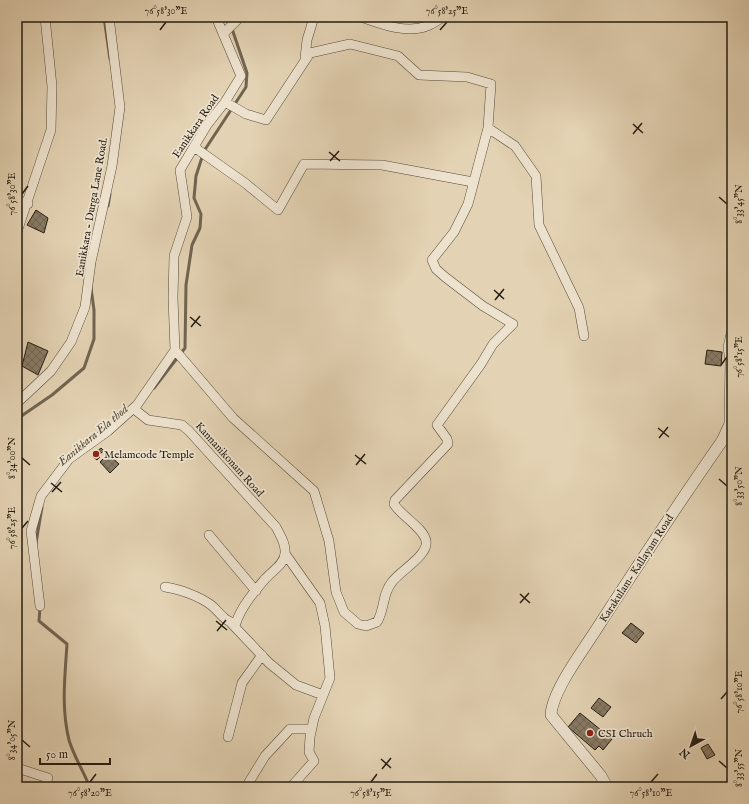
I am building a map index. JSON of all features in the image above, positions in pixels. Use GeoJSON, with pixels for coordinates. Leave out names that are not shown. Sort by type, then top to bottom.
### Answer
{"type":"FeatureCollection","features":[{"type":"Feature","properties":{"kind":"street"},"geometry":{"type":"LineString","coordinates":[[17,232],[28,204],[51,130],[52,86],[45,17]]}},
{"type":"Feature","properties":{"kind":"street","name":"Eanikkara - Durga Lane Road."},"geometry":{"type":"LineString","coordinates":[[17,403],[51,371],[70,342],[85,307],[91,262],[112,166],[120,107],[109,17]]}},
{"type":"Feature","properties":{"kind":"street","name":"Eanikkara Road"},"geometry":{"type":"LineString","coordinates":[[178,354],[174,256],[187,217],[180,170],[207,124],[231,105],[242,76],[216,17]]}},
{"type":"Feature","properties":{"kind":"street"},"geometry":{"type":"LineString","coordinates":[[223,34],[240,17]]}},
{"type":"Feature","properties":{"kind":"street"},"geometry":{"type":"LineString","coordinates":[[304,61],[307,40],[314,17]]}},
{"type":"Feature","properties":{"kind":"street"},"geometry":{"type":"LineString","coordinates":[[361,17],[393,27],[411,29],[427,26],[443,17]]}},
{"type":"Feature","properties":{"kind":"street"},"geometry":{"type":"LineString","coordinates":[[40,606],[31,531],[41,496],[69,459],[135,411],[178,354],[232,418],[314,491],[330,541],[336,592],[344,612],[358,624],[366,626],[377,622],[381,615],[384,596],[392,582],[425,550],[426,541],[422,532],[400,513],[394,504],[395,500],[448,444],[447,439],[438,425],[481,364],[492,344],[513,324],[483,306],[436,269],[432,260],[454,232],[468,204],[488,128],[490,84],[467,77],[419,76],[398,56],[350,44],[310,53],[266,120],[246,114],[231,105]]}},
{"type":"Feature","properties":{"kind":"street"},"geometry":{"type":"LineString","coordinates":[[488,128],[515,146],[536,176],[539,226],[579,308],[584,336]]}},
{"type":"Feature","properties":{"kind":"street"},"geometry":{"type":"LineString","coordinates":[[194,147],[245,183],[278,210],[304,164],[382,165],[474,182]]}},
{"type":"Feature","properties":{"kind":"street"},"geometry":{"type":"LineString","coordinates":[[17,200],[28,204]]}},
{"type":"Feature","properties":{"kind":"street","name":"Karakulam- Kallayam Road"},"geometry":{"type":"LineString","coordinates":[[607,787],[601,776],[551,715],[552,704],[579,656],[648,549],[731,426],[732,362],[729,347],[732,334]]}},
{"type":"Feature","properties":{"kind":"street","name":"Kannanikonam Road"},"geometry":{"type":"LineString","coordinates":[[135,411],[148,420],[182,425],[189,431],[276,527],[282,537],[286,554],[320,603],[325,626],[330,678],[311,729],[309,752],[314,760],[291,787]]}},
{"type":"Feature","properties":{"kind":"street"},"geometry":{"type":"LineString","coordinates":[[209,535],[256,591]]}},
{"type":"Feature","properties":{"kind":"street"},"geometry":{"type":"LineString","coordinates":[[231,623],[236,623],[238,617],[266,577],[277,568],[286,554]]}},
{"type":"Feature","properties":{"kind":"street"},"geometry":{"type":"LineString","coordinates":[[165,587],[196,597],[211,606],[296,685],[323,695]]}},
{"type":"Feature","properties":{"kind":"street"},"geometry":{"type":"LineString","coordinates":[[228,737],[242,683],[262,655]]}},
{"type":"Feature","properties":{"kind":"street"},"geometry":{"type":"LineString","coordinates":[[246,787],[265,756],[290,729],[311,729]]}},
{"type":"Feature","properties":{"kind":"street"},"geometry":{"type":"LineString","coordinates":[[17,768],[48,778],[44,787]]}},
{"type":"Feature","properties":{"kind":"building"},"geometry":{"type":"Polygon","coordinates":[[[36,210],[48,218],[44,233],[27,225],[36,210]]]}},
{"type":"Feature","properties":{"kind":"building"},"geometry":{"type":"Polygon","coordinates":[[[28,342],[48,351],[38,375],[22,366],[28,342]]]}},
{"type":"Feature","properties":{"kind":"building"},"geometry":{"type":"Polygon","coordinates":[[[707,350],[722,352],[721,366],[705,364],[707,350]]]}},
{"type":"Feature","properties":{"kind":"building","name":"Melamcode Temple"},"geometry":{"type":"Polygon","coordinates":[[[101,448],[104,451],[98,455],[100,457],[97,460],[92,456],[101,448]]]}},
{"type":"Feature","properties":{"kind":"building","name":"Melamcode Temple"},"geometry":{"type":"Polygon","coordinates":[[[108,454],[119,464],[110,473],[100,462],[108,454]]]}},
{"type":"Feature","properties":{"kind":"building"},"geometry":{"type":"Polygon","coordinates":[[[631,623],[644,633],[636,643],[622,633],[631,623]]]}},
{"type":"Feature","properties":{"kind":"building"},"geometry":{"type":"Polygon","coordinates":[[[599,698],[611,707],[603,717],[591,708],[599,698]]]}},
{"type":"Feature","properties":{"kind":"building","name":"CSI Chruch"},"geometry":{"type":"Polygon","coordinates":[[[580,713],[612,739],[603,750],[599,746],[595,750],[568,727],[580,713]]]}},
{"type":"Feature","properties":{"kind":"building"},"geometry":{"type":"Polygon","coordinates":[[[708,744],[715,755],[707,759],[701,748],[708,744]]]}},
{"type":"Feature","properties":{"kind":"waterway"},"geometry":{"type":"LineString","coordinates":[[104,17],[110,59]]}},
{"type":"Feature","properties":{"kind":"waterway","name":"Eanikkara Ela thod"},"geometry":{"type":"LineString","coordinates":[[154,388],[185,348],[186,285],[192,245],[200,228],[201,214],[194,198],[196,176],[204,151],[246,87],[247,73],[228,17]]}},
{"type":"Feature","properties":{"kind":"waterway"},"geometry":{"type":"LineString","coordinates":[[108,206],[110,194]]}},
{"type":"Feature","properties":{"kind":"waterway"},"geometry":{"type":"LineString","coordinates":[[17,419],[52,395],[84,368],[94,339],[94,310],[91,288]]}},
{"type":"Feature","properties":{"kind":"waterway","name":"Eanikkara Ela thod"},"geometry":{"type":"LineString","coordinates":[[36,543],[42,507]]}},
{"type":"Feature","properties":{"kind":"waterway","name":"Eanikkara Ela thod"},"geometry":{"type":"LineString","coordinates":[[40,607],[39,621],[67,644],[64,692],[65,716],[69,740],[88,783]]}},
{"type":"Feature","properties":{"kind":"place","name":"Melamcode Temple"},"geometry":{"type":"Point","coordinates":[96,454]}},
{"type":"Feature","properties":{"kind":"place","name":"CSI Chruch"},"geometry":{"type":"Point","coordinates":[590,733]}}]}
